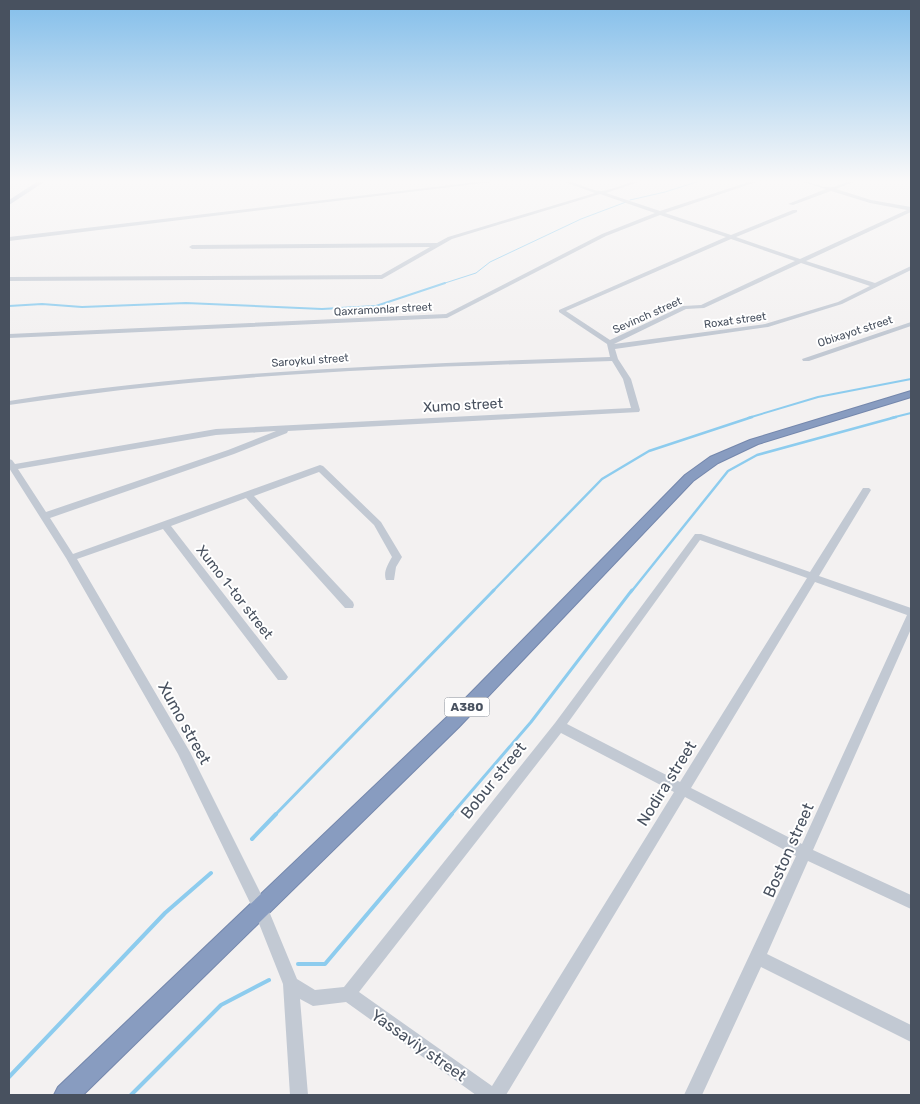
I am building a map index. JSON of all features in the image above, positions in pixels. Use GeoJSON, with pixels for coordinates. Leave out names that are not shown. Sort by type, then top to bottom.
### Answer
{"type":"FeatureCollection","features":[{"type":"Feature","properties":{"kind":"highway","name":"A380"},"geometry":{"type":"LineString","coordinates":[[66,1095],[453,722],[672,494],[704,466],[728,452],[783,432],[911,394]]}},
{"type":"Feature","properties":{"kind":"street"},"geometry":{"type":"LineString","coordinates":[[9,239],[72,232]]}},
{"type":"Feature","properties":{"kind":"street"},"geometry":{"type":"LineString","coordinates":[[9,279],[382,277],[450,238],[471,232]]}},
{"type":"Feature","properties":{"kind":"street","name":"Qaxramonlar street"},"geometry":{"type":"LineString","coordinates":[[9,336],[447,316],[611,232]]}},
{"type":"Feature","properties":{"kind":"street"},"geometry":{"type":"LineString","coordinates":[[713,232],[798,262],[877,286]]}},
{"type":"Feature","properties":{"kind":"street"},"geometry":{"type":"LineString","coordinates":[[614,359],[610,345],[562,312],[746,232]]}},
{"type":"Feature","properties":{"kind":"street","name":"Sevinch street"},"geometry":{"type":"LineString","coordinates":[[610,345],[680,309],[702,307],[864,232]]}},
{"type":"Feature","properties":{"kind":"street"},"geometry":{"type":"LineString","coordinates":[[192,247],[438,245]]}},
{"type":"Feature","properties":{"kind":"street","name":"Roxat street"},"geometry":{"type":"LineString","coordinates":[[610,345],[766,326],[840,303],[911,268]]}},
{"type":"Feature","properties":{"kind":"street","name":"Obixayot street"},"geometry":{"type":"LineString","coordinates":[[806,359],[911,324]]}},
{"type":"Feature","properties":{"kind":"street","name":"Saroykul street"},"geometry":{"type":"LineString","coordinates":[[9,403],[99,389],[318,371],[614,359]]}},
{"type":"Feature","properties":{"kind":"street","name":"Xumo street"},"geometry":{"type":"LineString","coordinates":[[299,1095],[291,984],[261,909],[184,752],[71,558],[11,465],[216,432],[636,410],[627,378],[614,359]]}},
{"type":"Feature","properties":{"kind":"street","name":"Xumo street"},"geometry":{"type":"LineString","coordinates":[[45,516],[231,452],[292,428]]}},
{"type":"Feature","properties":{"kind":"street"},"geometry":{"type":"LineString","coordinates":[[71,558],[320,468],[382,530],[397,557],[392,567],[390,578]]}},
{"type":"Feature","properties":{"kind":"street","name":"Nodira street"},"geometry":{"type":"LineString","coordinates":[[496,1095],[866,490]]}},
{"type":"Feature","properties":{"kind":"street"},"geometry":{"type":"LineString","coordinates":[[247,494],[349,605]]}},
{"type":"Feature","properties":{"kind":"street","name":"Xumo 1-tor street"},"geometry":{"type":"LineString","coordinates":[[165,525],[282,678]]}},
{"type":"Feature","properties":{"kind":"street","name":"Bobur street"},"geometry":{"type":"LineString","coordinates":[[348,994],[559,726],[698,536],[814,577]]}},
{"type":"Feature","properties":{"kind":"street"},"geometry":{"type":"LineString","coordinates":[[814,577],[911,612]]}},
{"type":"Feature","properties":{"kind":"street","name":"Boston street"},"geometry":{"type":"LineString","coordinates":[[693,1095],[758,958],[911,617]]}},
{"type":"Feature","properties":{"kind":"street"},"geometry":{"type":"LineString","coordinates":[[559,726],[805,854],[911,902]]}},
{"type":"Feature","properties":{"kind":"street"},"geometry":{"type":"LineString","coordinates":[[758,958],[911,1034]]}},
{"type":"Feature","properties":{"kind":"street"},"geometry":{"type":"LineString","coordinates":[[291,984],[313,998],[348,994]]}},
{"type":"Feature","properties":{"kind":"street","name":"Yassaviy street"},"geometry":{"type":"LineString","coordinates":[[348,994],[490,1095]]}},
{"type":"Feature","properties":{"kind":"waterway"},"geometry":{"type":"LineString","coordinates":[[442,284],[476,273],[490,262],[555,232]]}},
{"type":"Feature","properties":{"kind":"waterway"},"geometry":{"type":"LineString","coordinates":[[9,306],[42,304],[82,307],[186,303],[322,309],[376,306],[442,284]]}},
{"type":"Feature","properties":{"kind":"waterway"},"geometry":{"type":"LineString","coordinates":[[748,418],[818,397],[911,379]]}},
{"type":"Feature","properties":{"kind":"waterway"},"geometry":{"type":"LineString","coordinates":[[891,418],[911,413]]}},
{"type":"Feature","properties":{"kind":"waterway"},"geometry":{"type":"LineString","coordinates":[[492,592],[602,479],[649,451],[752,417]]}},
{"type":"Feature","properties":{"kind":"waterway"},"geometry":{"type":"LineString","coordinates":[[631,592],[728,471],[757,455],[896,417]]}},
{"type":"Feature","properties":{"kind":"waterway"},"geometry":{"type":"LineString","coordinates":[[275,815],[494,590]]}},
{"type":"Feature","properties":{"kind":"waterway"},"geometry":{"type":"LineString","coordinates":[[451,815],[531,722],[632,590]]}},
{"type":"Feature","properties":{"kind":"waterway"},"geometry":{"type":"LineString","coordinates":[[252,839],[276,814]]}},
{"type":"Feature","properties":{"kind":"waterway"},"geometry":{"type":"LineString","coordinates":[[298,964],[325,964],[452,814]]}},
{"type":"Feature","properties":{"kind":"waterway"},"geometry":{"type":"LineString","coordinates":[[9,1077],[165,913],[211,873]]}},
{"type":"Feature","properties":{"kind":"waterway"},"geometry":{"type":"LineString","coordinates":[[131,1095],[221,1005],[269,980]]}}]}
